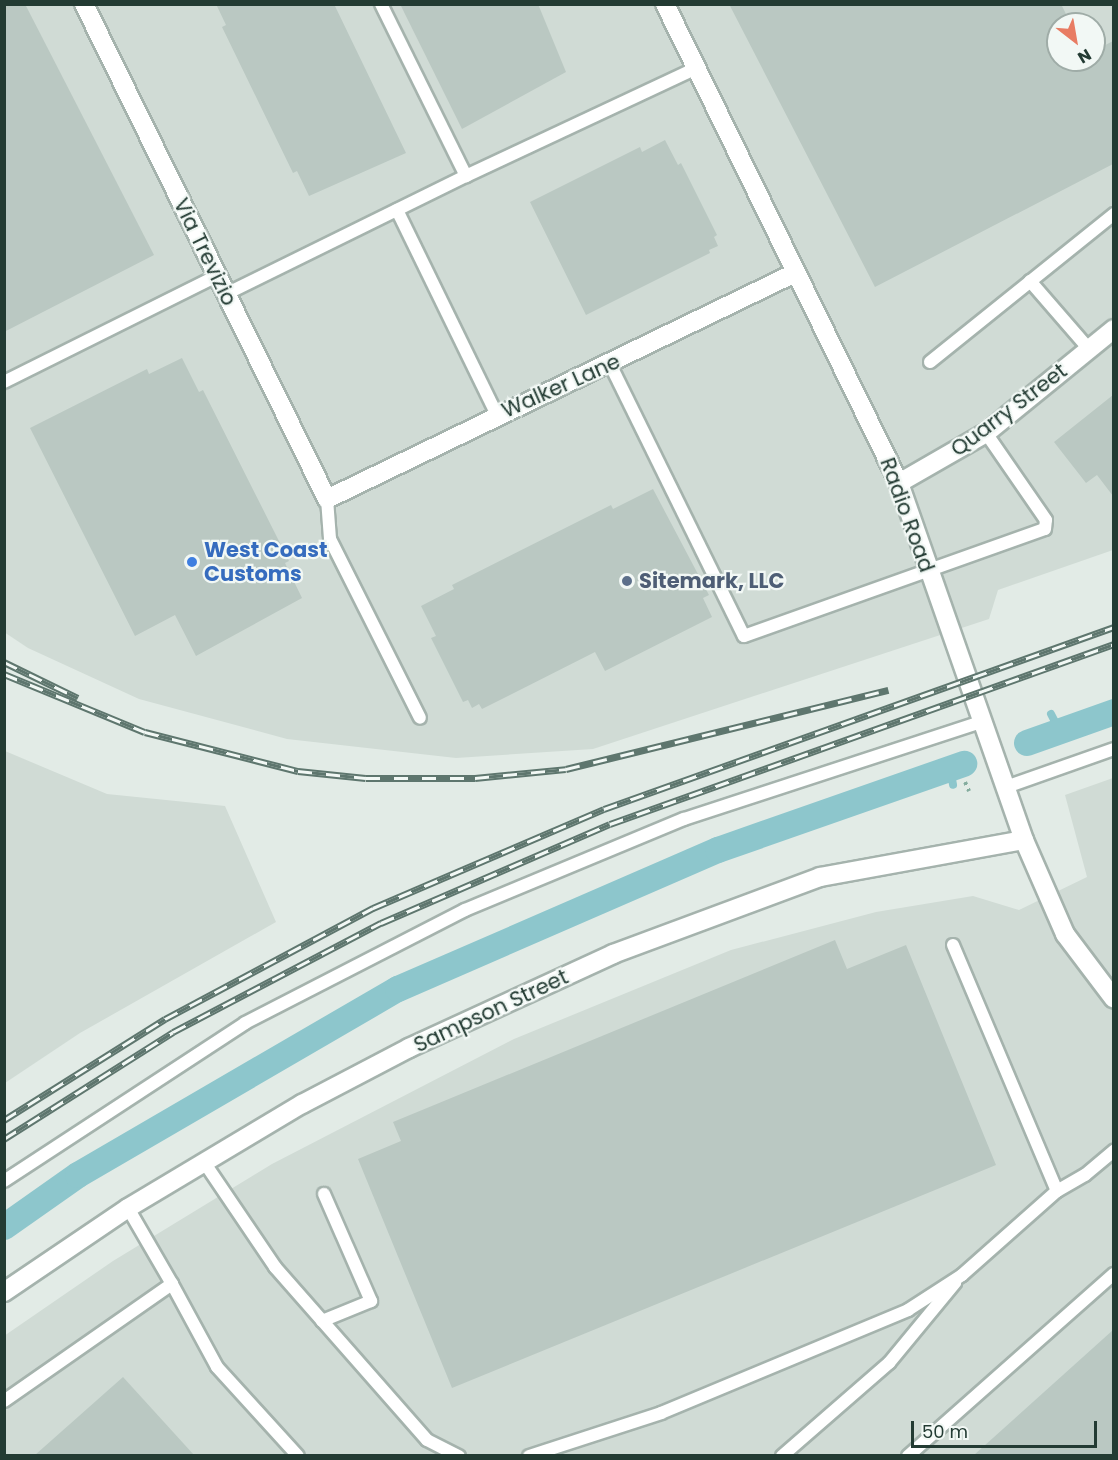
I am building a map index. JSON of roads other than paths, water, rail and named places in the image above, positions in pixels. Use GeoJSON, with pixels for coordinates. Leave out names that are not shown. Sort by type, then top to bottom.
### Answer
{"type":"FeatureCollection","features":[{"type":"Feature","properties":{"kind":"street","name":"Via Trevizio"},"geometry":{"type":"LineString","coordinates":[[84,4],[327,499]]}},
{"type":"Feature","properties":{"kind":"street","name":"Radio Road"},"geometry":{"type":"LineString","coordinates":[[665,4],[899,483],[927,571],[986,727],[1024,840],[1065,934],[1113,999]]}},
{"type":"Feature","properties":{"kind":"street","name":"Walker Lane"},"geometry":{"type":"LineString","coordinates":[[327,499],[497,414],[610,364],[795,273]]}},
{"type":"Feature","properties":{"kind":"street","name":"Quarry Street"},"geometry":{"type":"LineString","coordinates":[[899,483],[986,433],[1113,329]]}},
{"type":"Feature","properties":{"kind":"street","name":"Sampson Street"},"geometry":{"type":"LineString","coordinates":[[4,1292],[128,1208],[302,1104],[409,1048],[614,954],[820,877],[1024,840]]}},
{"type":"Feature","properties":{"kind":"lane"},"geometry":{"type":"LineString","coordinates":[[381,4],[466,176]]}},
{"type":"Feature","properties":{"kind":"lane"},"geometry":{"type":"LineString","coordinates":[[226,294],[466,176],[697,69]]}},
{"type":"Feature","properties":{"kind":"lane"},"geometry":{"type":"LineString","coordinates":[[397,210],[497,414]]}},
{"type":"Feature","properties":{"kind":"lane"},"geometry":{"type":"LineString","coordinates":[[930,362],[1113,214]]}},
{"type":"Feature","properties":{"kind":"lane"},"geometry":{"type":"LineString","coordinates":[[4,382],[218,276]]}},
{"type":"Feature","properties":{"kind":"lane"},"geometry":{"type":"LineString","coordinates":[[1030,281],[1089,349]]}},
{"type":"Feature","properties":{"kind":"lane"},"geometry":{"type":"LineString","coordinates":[[610,364],[744,636],[1045,529],[1046,520],[986,433]]}},
{"type":"Feature","properties":{"kind":"lane"},"geometry":{"type":"LineString","coordinates":[[327,499],[330,539],[420,718]]}},
{"type":"Feature","properties":{"kind":"lane"},"geometry":{"type":"LineString","coordinates":[[4,1181],[245,1023],[465,910],[684,819],[986,727]]}},
{"type":"Feature","properties":{"kind":"lane"},"geometry":{"type":"LineString","coordinates":[[1003,780],[1113,749]]}},
{"type":"Feature","properties":{"kind":"lane"},"geometry":{"type":"LineString","coordinates":[[953,945],[1058,1191]]}},
{"type":"Feature","properties":{"kind":"lane"},"geometry":{"type":"LineString","coordinates":[[529,1455],[661,1413],[908,1310],[962,1275],[1058,1191],[1085,1175],[1113,1150]]}},
{"type":"Feature","properties":{"kind":"lane"},"geometry":{"type":"LineString","coordinates":[[204,1162],[275,1267],[427,1440],[459,1455]]}},
{"type":"Feature","properties":{"kind":"lane"},"geometry":{"type":"LineString","coordinates":[[322,1321],[370,1301],[324,1194]]}},
{"type":"Feature","properties":{"kind":"lane"},"geometry":{"type":"LineString","coordinates":[[128,1208],[218,1366],[298,1455]]}},
{"type":"Feature","properties":{"kind":"lane"},"geometry":{"type":"LineString","coordinates":[[908,1455],[1113,1274]]}},
{"type":"Feature","properties":{"kind":"lane"},"geometry":{"type":"LineString","coordinates":[[782,1455],[889,1363],[962,1275]]}},
{"type":"Feature","properties":{"kind":"lane"},"geometry":{"type":"LineString","coordinates":[[4,1401],[172,1284]]}},
{"type":"Feature","properties":{"kind":"waterway"},"geometry":{"type":"LineString","coordinates":[[1027,743],[1114,712]]}},
{"type":"Feature","properties":{"kind":"waterway"},"geometry":{"type":"LineString","coordinates":[[1051,714],[1056,724]]}},
{"type":"Feature","properties":{"kind":"waterway"},"geometry":{"type":"LineString","coordinates":[[4,1227],[78,1175],[398,989],[718,850],[964,764]]}},
{"type":"Feature","properties":{"kind":"waterway"},"geometry":{"type":"LineString","coordinates":[[950,769],[953,785]]}},
{"type":"Feature","properties":{"kind":"waterway"},"geometry":{"type":"LineString","coordinates":[[146,1136],[150,1142]]}},
{"type":"Feature","properties":{"kind":"railway"},"geometry":{"type":"LineString","coordinates":[[4,1120],[165,1019],[373,908],[604,809],[1114,627]]}},
{"type":"Feature","properties":{"kind":"railway"},"geometry":{"type":"LineString","coordinates":[[4,1139],[173,1032],[381,923],[610,824],[1114,644]]}},
{"type":"Feature","properties":{"kind":"railway"},"geometry":{"type":"LineString","coordinates":[[4,662],[78,698]]}},
{"type":"Feature","properties":{"kind":"railway"},"geometry":{"type":"LineString","coordinates":[[4,674],[145,732],[298,771],[366,778],[475,778],[566,769],[888,690]]}},
{"type":"Feature","properties":{"kind":"place","name":"West Coast Customs"},"geometry":{"type":"Point","coordinates":[192,562]}},
{"type":"Feature","properties":{"kind":"place","name":"Sitemark, LLC"},"geometry":{"type":"Point","coordinates":[627,581]}}]}
